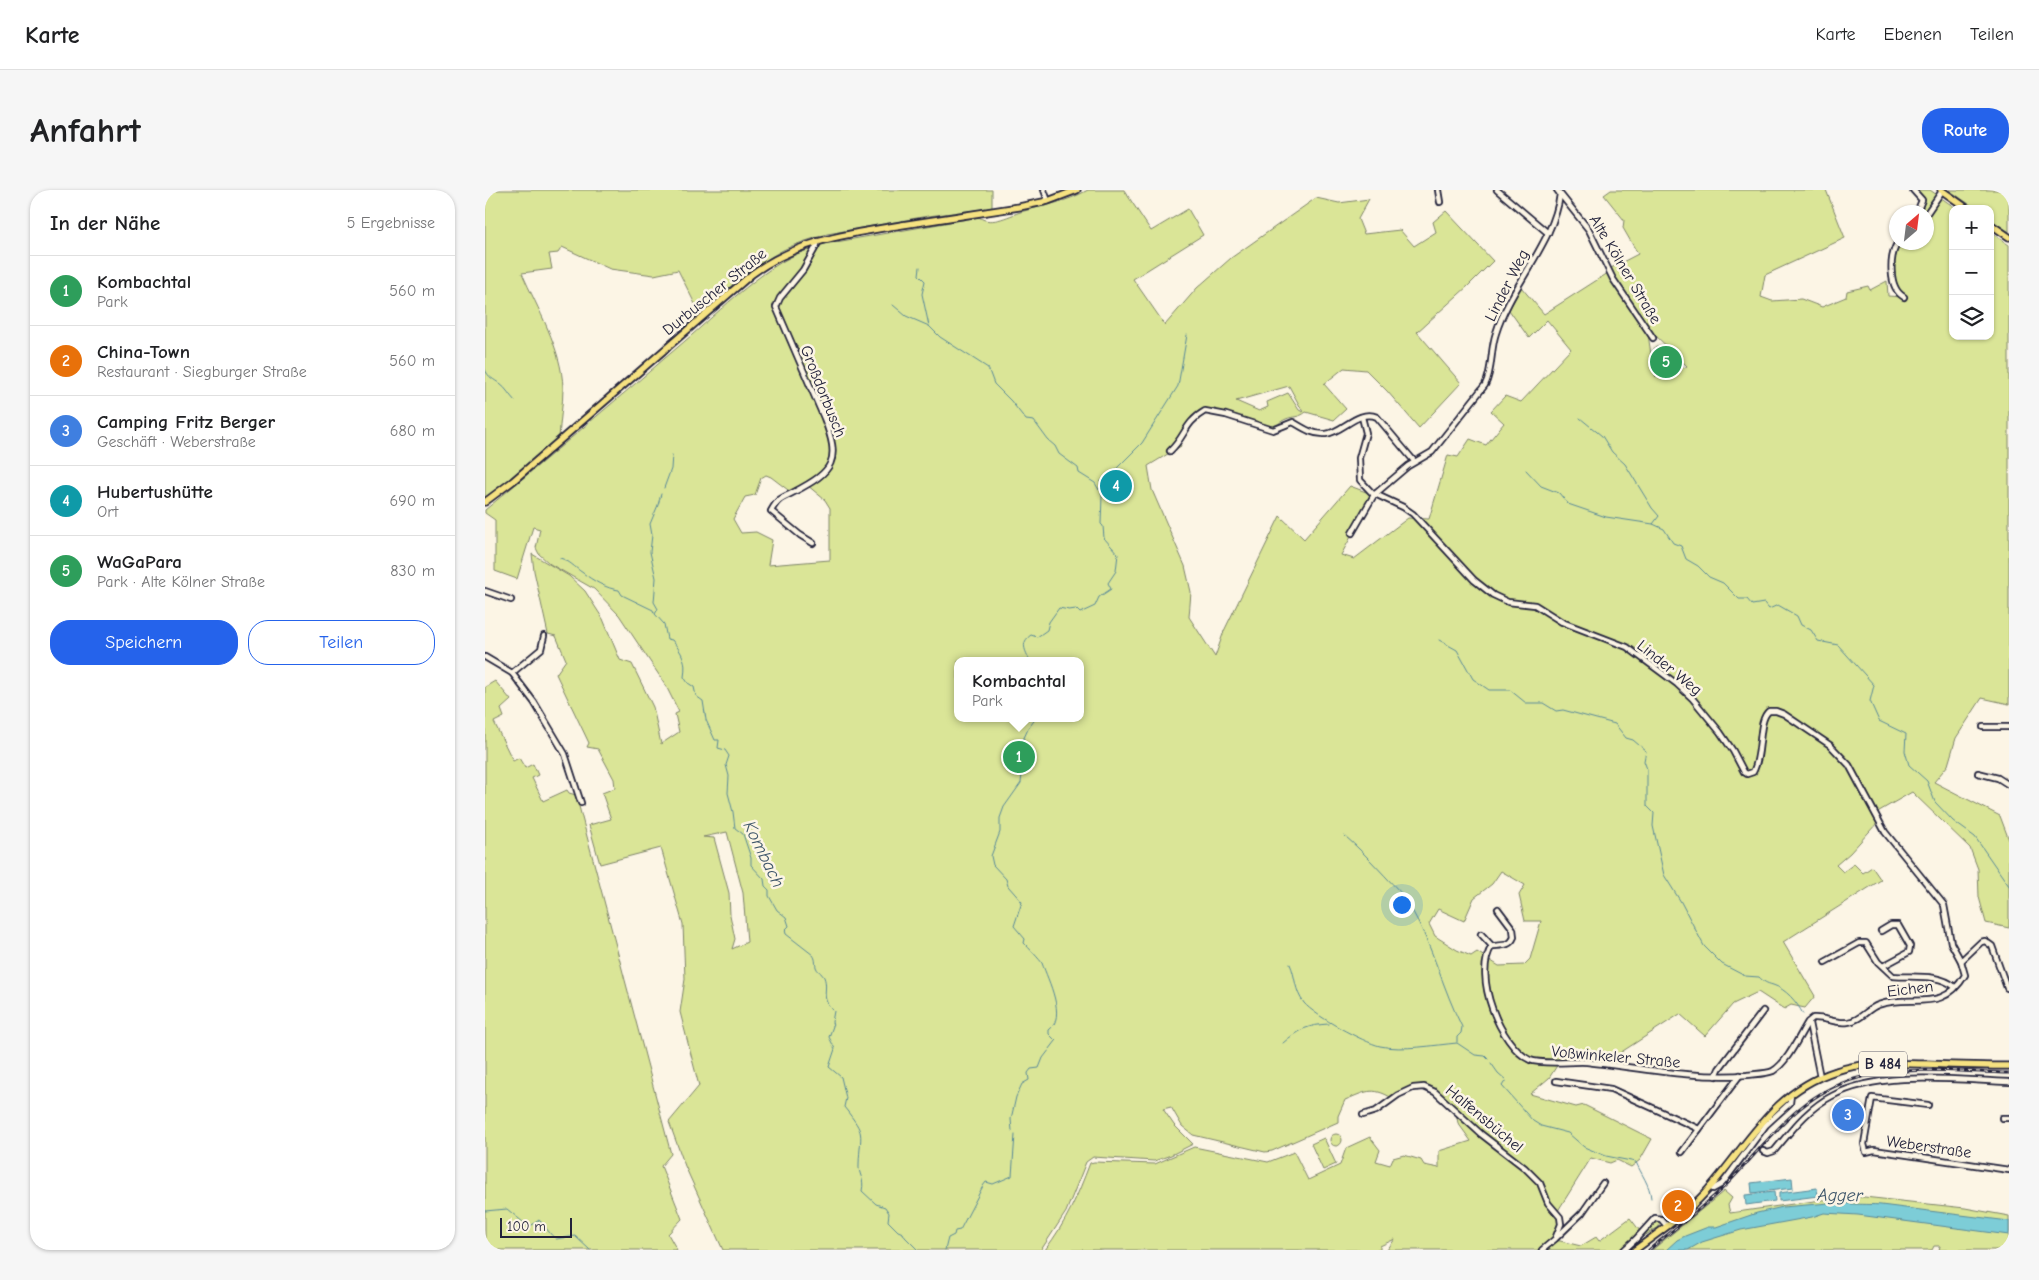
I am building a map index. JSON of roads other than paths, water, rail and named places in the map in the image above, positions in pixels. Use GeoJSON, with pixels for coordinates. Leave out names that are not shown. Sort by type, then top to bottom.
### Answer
{"type":"FeatureCollection","features":[{"type":"Feature","properties":{"kind":"main road","name":"Durbuscher Straße"},"geometry":{"type":"LineString","coordinates":[[485,502],[502,490],[752,274],[782,255],[817,241],[1048,200],[1077,190]]}},
{"type":"Feature","properties":{"kind":"main road"},"geometry":{"type":"LineString","coordinates":[[1941,191],[1962,205]]}},
{"type":"Feature","properties":{"kind":"main road"},"geometry":{"type":"LineString","coordinates":[[1994,227],[2009,237]]}},
{"type":"Feature","properties":{"kind":"main road","name":"B 484"},"geometry":{"type":"LineString","coordinates":[[1635,1250],[1695,1203],[1710,1188],[1755,1128],[1771,1111],[1792,1093],[1820,1077],[1836,1071],[1875,1064],[2009,1066]]}},
{"type":"Feature","properties":{"kind":"street"},"geometry":{"type":"LineString","coordinates":[[1044,190],[1048,200]]}},
{"type":"Feature","properties":{"kind":"street"},"geometry":{"type":"LineString","coordinates":[[1438,190],[1440,202]]}},
{"type":"Feature","properties":{"kind":"street"},"geometry":{"type":"LineString","coordinates":[[1497,190],[1547,233]]}},
{"type":"Feature","properties":{"kind":"street"},"geometry":{"type":"LineString","coordinates":[[1913,190],[1922,200],[1920,205]]}},
{"type":"Feature","properties":{"kind":"street"},"geometry":{"type":"LineString","coordinates":[[1932,205],[1941,191]]}},
{"type":"Feature","properties":{"kind":"street","name":"Linder Weg"},"geometry":{"type":"LineString","coordinates":[[1352,533],[1375,494],[1414,461],[1435,449],[1485,385],[1488,380],[1497,328],[1547,233],[1558,192]]}},
{"type":"Feature","properties":{"kind":"street","name":"Alte Kölner Straße"},"geometry":{"type":"LineString","coordinates":[[1558,192],[1586,225],[1613,278],[1653,338]]}},
{"type":"Feature","properties":{"kind":"street","name":"Großdorbusch"},"geometry":{"type":"LineString","coordinates":[[813,543],[800,535],[771,511],[778,498],[807,485],[824,474],[830,465],[833,453],[831,437],[824,418],[776,307],[780,298],[806,265],[817,245],[817,241]]}},
{"type":"Feature","properties":{"kind":"street"},"geometry":{"type":"LineString","coordinates":[[1895,250],[1893,284],[1896,291],[1904,297]]}},
{"type":"Feature","properties":{"kind":"street"},"geometry":{"type":"LineString","coordinates":[[1170,451],[1189,423],[1205,411],[1273,430],[1293,422],[1306,431],[1324,434],[1335,432],[1367,415],[1377,417],[1414,461]]}},
{"type":"Feature","properties":{"kind":"street"},"geometry":{"type":"LineString","coordinates":[[1361,417],[1366,433],[1359,458],[1360,480],[1375,494]]}},
{"type":"Feature","properties":{"kind":"street","name":"Linder Weg"},"geometry":{"type":"LineString","coordinates":[[1375,494],[1403,507],[1413,514],[1474,580],[1493,595],[1508,602],[1535,605],[1562,622],[1604,640],[1622,645],[1637,653],[1692,698],[1720,732],[1747,774],[1753,772],[1758,761],[1765,715],[1769,711],[1779,711],[1837,750],[1849,765],[1885,832],[1944,905],[1951,943],[1961,962]]}},
{"type":"Feature","properties":{"kind":"street"},"geometry":{"type":"LineString","coordinates":[[485,591],[511,600]]}},
{"type":"Feature","properties":{"kind":"street"},"geometry":{"type":"LineString","coordinates":[[513,673],[541,650],[544,636]]}},
{"type":"Feature","properties":{"kind":"street"},"geometry":{"type":"LineString","coordinates":[[485,657],[513,673],[534,702],[565,754],[581,803]]}},
{"type":"Feature","properties":{"kind":"street"},"geometry":{"type":"LineString","coordinates":[[1983,727],[2009,727]]}},
{"type":"Feature","properties":{"kind":"street"},"geometry":{"type":"LineString","coordinates":[[1978,773],[1999,778],[2009,785]]}},
{"type":"Feature","properties":{"kind":"street"},"geometry":{"type":"LineString","coordinates":[[1481,934],[1492,946],[1506,945],[1512,942],[1515,937],[1514,932],[1497,910]]}},
{"type":"Feature","properties":{"kind":"street"},"geometry":{"type":"LineString","coordinates":[[1881,931],[1891,925],[1898,925],[1910,946],[1909,952],[1883,966]]}},
{"type":"Feature","properties":{"kind":"street"},"geometry":{"type":"LineString","coordinates":[[1961,962],[1981,942],[1989,943],[1993,946],[2007,988]]}},
{"type":"Feature","properties":{"kind":"street"},"geometry":{"type":"LineString","coordinates":[[1825,962],[1859,943],[1866,943],[1893,976],[1929,977],[1950,983],[1955,987]]}},
{"type":"Feature","properties":{"kind":"street","name":"Voßwinkeler Straße"},"geometry":{"type":"LineString","coordinates":[[1492,946],[1485,966],[1485,984],[1492,1008],[1503,1030],[1526,1057],[1535,1061],[1575,1061],[1661,1072],[1717,1076],[1740,1075],[1774,1070],[1788,1054],[1807,1024]]}},
{"type":"Feature","properties":{"kind":"street","name":"Eichen"},"geometry":{"type":"LineString","coordinates":[[1807,1024],[1813,1018],[1841,1022],[1853,1021],[1879,1004],[1932,1000],[1944,996],[1965,975],[1961,962]]}},
{"type":"Feature","properties":{"kind":"street"},"geometry":{"type":"LineString","coordinates":[[1717,1076],[1719,1068],[1763,1010]]}},
{"type":"Feature","properties":{"kind":"street"},"geometry":{"type":"LineString","coordinates":[[1807,1024],[1820,1077]]}},
{"type":"Feature","properties":{"kind":"street"},"geometry":{"type":"LineString","coordinates":[[1682,1152],[1740,1075]]}},
{"type":"Feature","properties":{"kind":"street"},"geometry":{"type":"LineString","coordinates":[[1763,1151],[1768,1153],[1774,1151],[1814,1107],[1832,1096],[1853,1087],[1897,1079],[2009,1082]]}},
{"type":"Feature","properties":{"kind":"street"},"geometry":{"type":"LineString","coordinates":[[1556,1081],[1611,1089],[1699,1129]]}},
{"type":"Feature","properties":{"kind":"street","name":"Halfensbüchel"},"geometry":{"type":"LineString","coordinates":[[1363,1115],[1376,1111],[1406,1091],[1419,1087],[1428,1088],[1481,1134],[1533,1175],[1540,1183],[1548,1203],[1561,1222],[1555,1239]]}},
{"type":"Feature","properties":{"kind":"street"},"geometry":{"type":"LineString","coordinates":[[1710,1188],[1713,1189],[1722,1184],[1755,1144],[1773,1117],[1790,1103],[1792,1093]]}},
{"type":"Feature","properties":{"kind":"street","name":"Weberstraße"},"geometry":{"type":"LineString","coordinates":[[1928,1105],[1873,1098],[1864,1144],[1866,1152],[1883,1152],[2009,1170]]}},
{"type":"Feature","properties":{"kind":"street"},"geometry":{"type":"LineString","coordinates":[[2002,1118],[2009,1118]]}},
{"type":"Feature","properties":{"kind":"street"},"geometry":{"type":"LineString","coordinates":[[1542,1250],[1582,1213],[1603,1183]]}},
{"type":"Feature","properties":{"kind":"street"},"geometry":{"type":"LineString","coordinates":[[1624,1250],[1637,1239],[1655,1218],[1661,1219],[1667,1226]]}},
{"type":"Feature","properties":{"kind":"water"},"geometry":{"type":"Polygon","coordinates":[[[1792,1178],[1793,1188],[1752,1193],[1751,1183],[1792,1178]]]}},
{"type":"Feature","properties":{"kind":"water"},"geometry":{"type":"Polygon","coordinates":[[[1817,1188],[1818,1196],[1779,1201],[1779,1193],[1817,1188]]]}},
{"type":"Feature","properties":{"kind":"water"},"geometry":{"type":"Polygon","coordinates":[[[1774,1192],[1775,1201],[1746,1205],[1745,1195],[1774,1192]]]}},
{"type":"Feature","properties":{"kind":"water","name":"Agger"},"geometry":{"type":"Polygon","coordinates":[[[1841,1202],[1881,1205],[2009,1221],[2009,1235],[1858,1215],[1824,1213],[1812,1217],[1741,1230],[1702,1242],[1688,1250],[1666,1250],[1677,1240],[1685,1236],[1708,1227],[1716,1227],[1757,1213],[1783,1207],[1841,1202]]]}},
{"type":"Feature","properties":{"kind":"waterway"},"geometry":{"type":"LineString","coordinates":[[920,267],[919,275],[925,281],[922,294],[929,326],[940,337],[988,368],[994,384],[1026,420],[1034,421],[1048,440],[1055,446],[1059,454],[1078,468],[1079,473],[1095,483],[1099,490]]}},
{"type":"Feature","properties":{"kind":"waterway"},"geometry":{"type":"LineString","coordinates":[[893,305],[906,316],[929,326]]}},
{"type":"Feature","properties":{"kind":"waterway"},"geometry":{"type":"LineString","coordinates":[[1099,489],[1102,486],[1101,481],[1112,473],[1142,443],[1178,386],[1187,335]]}},
{"type":"Feature","properties":{"kind":"waterway"},"geometry":{"type":"LineString","coordinates":[[485,369],[489,376],[502,386],[515,401]]}},
{"type":"Feature","properties":{"kind":"waterway"},"geometry":{"type":"LineString","coordinates":[[1580,418],[1602,436],[1612,452],[1625,464],[1659,516],[1653,524],[1664,529],[1673,543],[1681,546],[1686,559],[1698,566],[1709,577],[1723,583],[1739,599],[1747,599],[1752,605],[1764,603],[1769,609],[1778,605],[1797,616],[1801,625],[1811,630],[1818,641],[1838,645],[1874,685],[1870,701],[1879,721],[1906,734],[1905,751],[1909,765],[1927,781],[1935,802],[1953,821],[1975,837],[2009,886]]}},
{"type":"Feature","properties":{"kind":"waterway","name":"Kombach"},"geometry":{"type":"LineString","coordinates":[[664,488],[671,469],[672,455]]}},
{"type":"Feature","properties":{"kind":"waterway"},"geometry":{"type":"LineString","coordinates":[[1526,470],[1541,486],[1559,493],[1568,504],[1606,517],[1653,524]]}},
{"type":"Feature","properties":{"kind":"waterway"},"geometry":{"type":"LineString","coordinates":[[1028,657],[1025,641],[1031,635],[1037,637],[1047,630],[1049,622],[1059,608],[1076,609],[1080,613],[1095,606],[1099,597],[1111,589],[1108,583],[1116,571],[1118,554],[1104,538],[1103,526],[1101,524],[1101,493]]}},
{"type":"Feature","properties":{"kind":"waterway","name":"Kombach"},"geometry":{"type":"LineString","coordinates":[[661,494],[650,524],[652,535],[650,552],[656,578],[654,602],[658,609],[655,614],[664,624],[667,639],[672,640],[681,653],[685,666],[684,677],[694,687],[696,696],[703,701],[706,720],[715,740],[719,740],[718,748],[725,750],[729,756],[726,765],[729,776],[728,793],[735,828],[743,834],[751,858],[751,865],[764,879],[765,886],[769,890],[769,896],[777,910],[786,917],[789,926],[785,930],[786,934],[813,955],[817,968],[824,977],[827,1002],[834,1011],[833,1026],[829,1037],[835,1049],[829,1067],[841,1077],[846,1098],[844,1107],[861,1134],[859,1168],[863,1183],[862,1191],[876,1204],[885,1207],[889,1213],[888,1221],[898,1231],[903,1233],[918,1250]]}},
{"type":"Feature","properties":{"kind":"waterway","name":"Kombach"},"geometry":{"type":"LineString","coordinates":[[560,558],[569,562],[595,581],[619,590],[622,595],[653,610],[654,613]]}},
{"type":"Feature","properties":{"kind":"waterway"},"geometry":{"type":"LineString","coordinates":[[1439,640],[1457,650],[1473,679],[1489,690],[1510,690],[1526,703],[1543,703],[1556,711],[1563,710],[1615,724],[1626,738],[1633,740],[1646,751],[1644,761],[1647,769],[1647,806],[1654,813],[1653,826],[1664,875],[1681,902],[1704,946],[1722,964],[1745,976],[1759,977],[1787,993],[1803,1014]]}},
{"type":"Feature","properties":{"kind":"waterway"},"geometry":{"type":"LineString","coordinates":[[1012,1131],[1011,1119],[1016,1097],[1022,1084],[1029,1080],[1028,1073],[1031,1069],[1039,1068],[1043,1058],[1056,1041],[1049,1034],[1056,1016],[1055,998],[1042,963],[1024,943],[1025,939],[1014,926],[1022,902],[1008,886],[1006,879],[993,865],[991,856],[1000,832],[1000,818],[1004,807],[1021,783],[1022,774],[1014,766],[1014,759],[1024,758],[1023,740],[1033,722]]}},
{"type":"Feature","properties":{"kind":"waterway"},"geometry":{"type":"LineString","coordinates":[[1345,836],[1407,899]]}},
{"type":"Feature","properties":{"kind":"waterway"},"geometry":{"type":"LineString","coordinates":[[1412,910],[1462,1027],[1461,1033],[1457,1037],[1457,1042]]}},
{"type":"Feature","properties":{"kind":"waterway"},"geometry":{"type":"LineString","coordinates":[[1290,964],[1298,993],[1304,1003],[1328,1021],[1372,1044],[1398,1048],[1457,1043],[1475,1055],[1485,1056],[1488,1059]]}},
{"type":"Feature","properties":{"kind":"waterway"},"geometry":{"type":"LineString","coordinates":[[1283,1043],[1304,1029],[1315,1025],[1329,1024]]}},
{"type":"Feature","properties":{"kind":"waterway"},"geometry":{"type":"LineString","coordinates":[[1491,1063],[1506,1080],[1502,1086],[1533,1121],[1541,1126],[1568,1133],[1584,1147],[1606,1156],[1636,1162],[1647,1184],[1651,1198]]}},
{"type":"Feature","properties":{"kind":"waterway"},"geometry":{"type":"LineString","coordinates":[[945,1250],[948,1238],[954,1235],[955,1231],[960,1230],[986,1182],[993,1184],[1012,1176],[1015,1135]]}},
{"type":"Feature","properties":{"kind":"waterway"},"geometry":{"type":"LineString","coordinates":[[485,1211],[507,1209],[529,1227],[539,1220],[556,1239],[575,1236],[590,1250]]}},
{"type":"Feature","properties":{"kind":"railway"},"geometry":{"type":"LineString","coordinates":[[1649,1250],[1718,1193],[1785,1122],[1801,1108],[1837,1085],[1876,1074],[1914,1070],[2009,1073]]}},
{"type":"Feature","properties":{"kind":"place","name":"WaGaPara"},"geometry":{"type":"Point","coordinates":[1666,362]}},
{"type":"Feature","properties":{"kind":"place","name":"Hubertushütte"},"geometry":{"type":"Point","coordinates":[1116,486]}},
{"type":"Feature","properties":{"kind":"place","name":"Kombachtal"},"geometry":{"type":"Point","coordinates":[1019,757]}},
{"type":"Feature","properties":{"kind":"place","name":"Camping Fritz Berger"},"geometry":{"type":"Point","coordinates":[1848,1115]}},
{"type":"Feature","properties":{"kind":"place","name":"China-Town"},"geometry":{"type":"Point","coordinates":[1678,1206]}}]}
